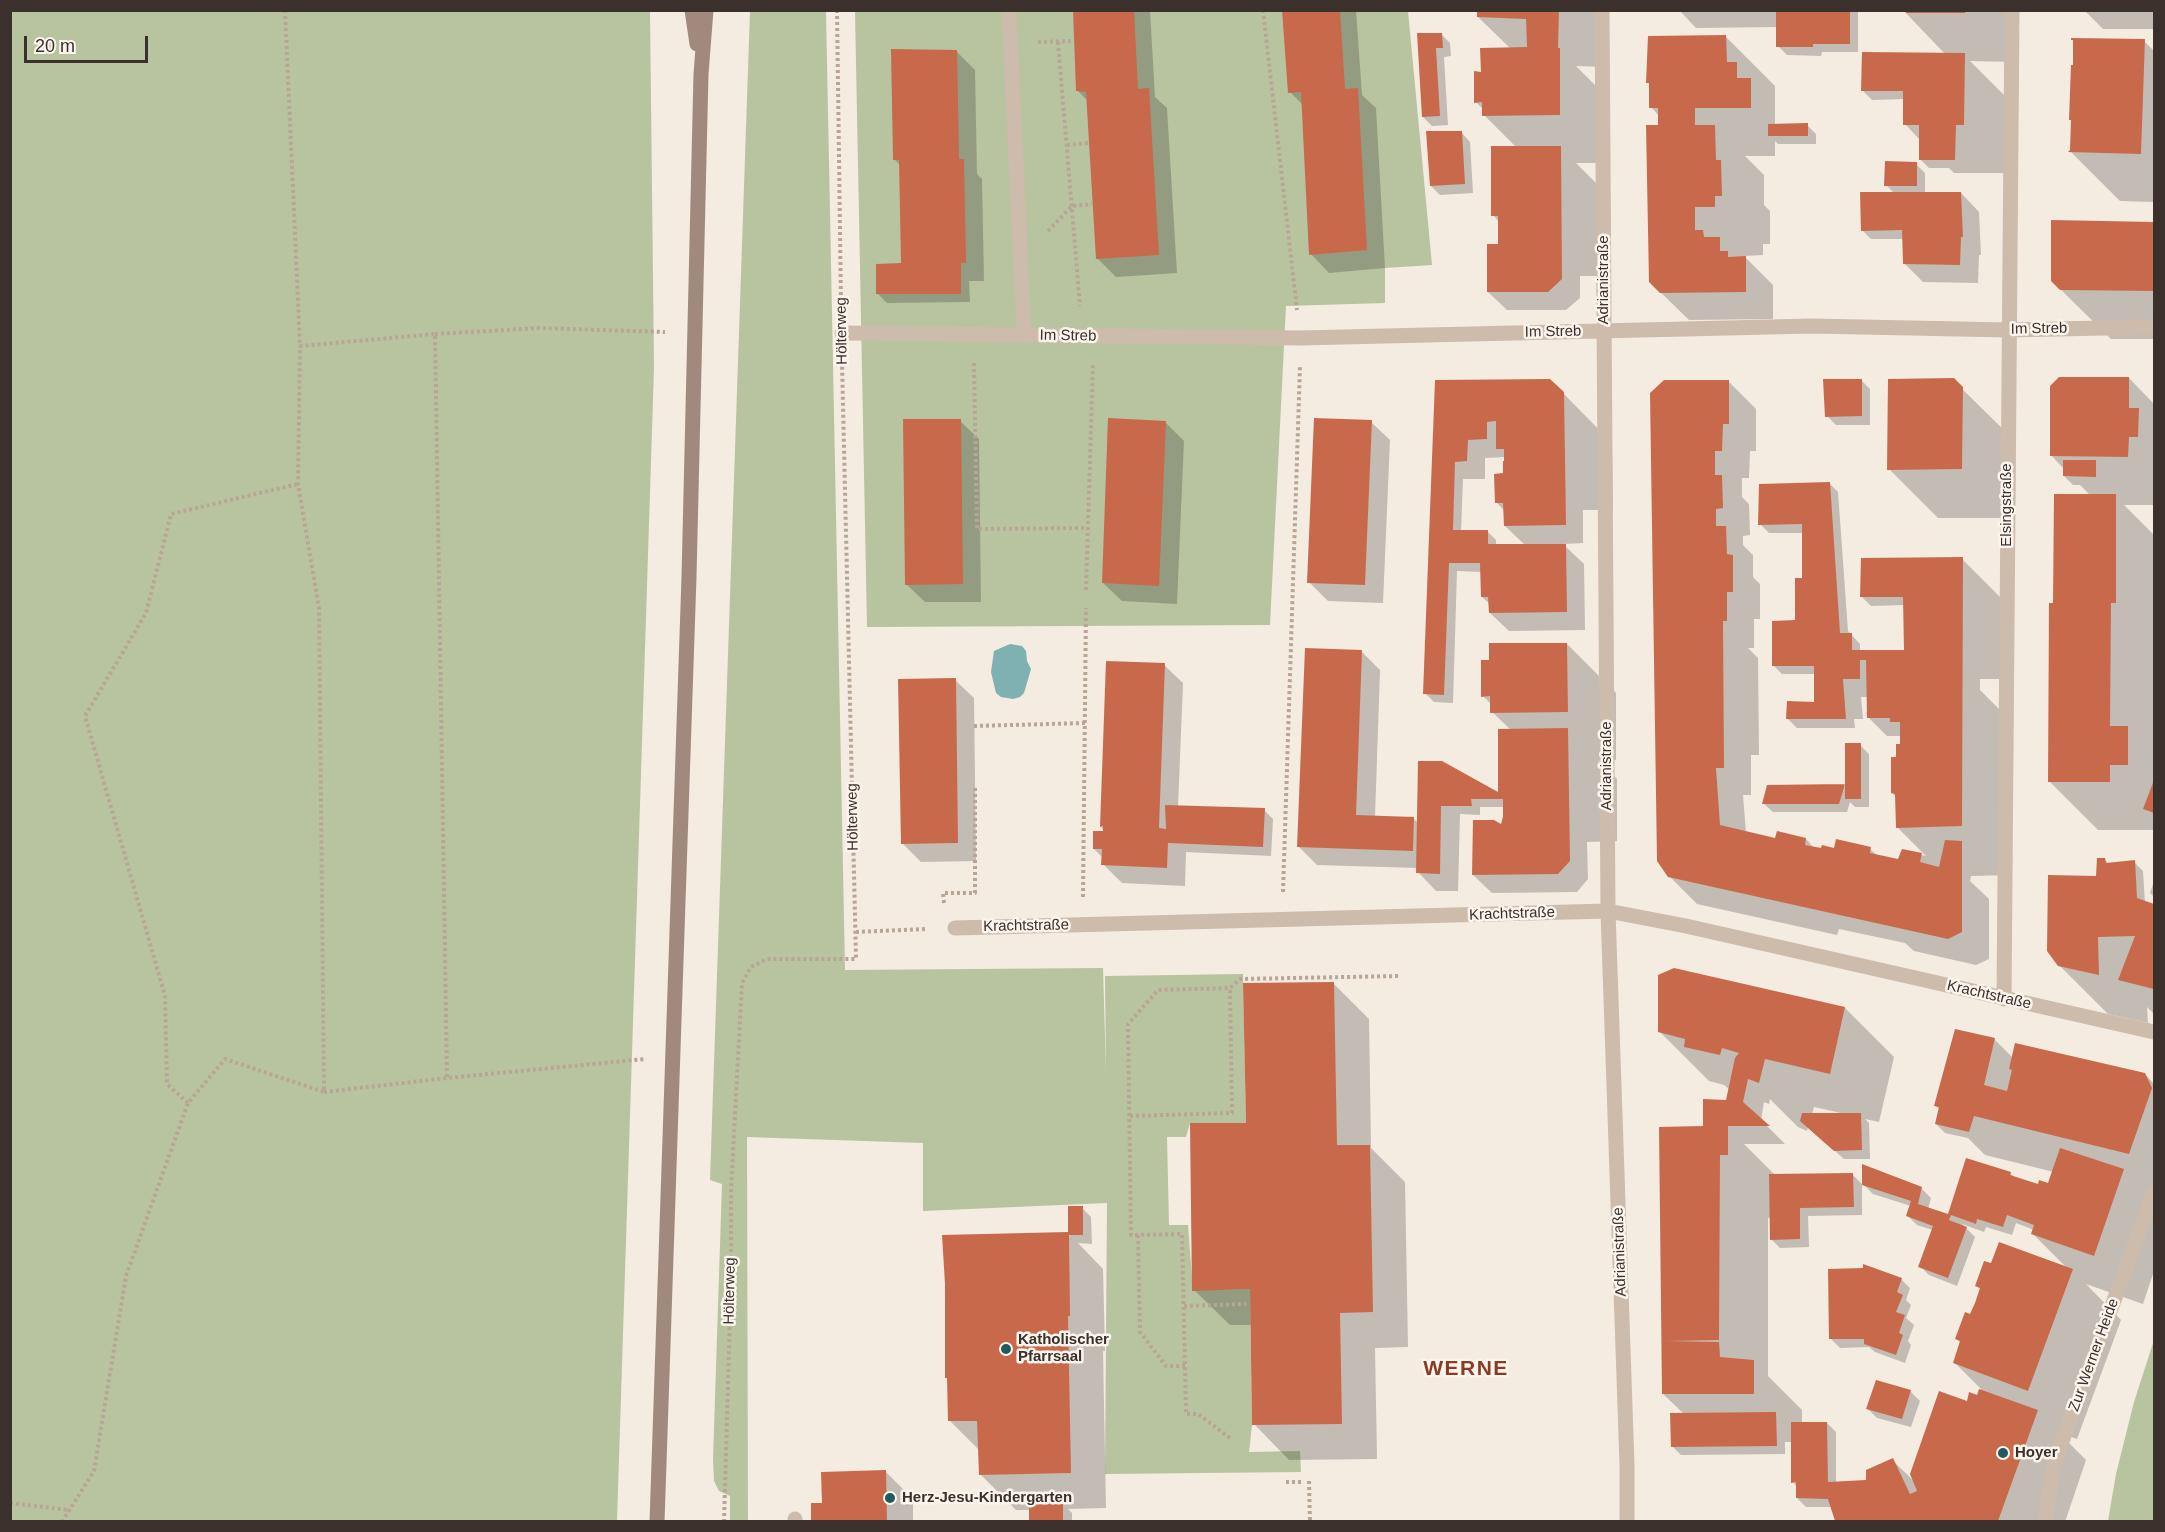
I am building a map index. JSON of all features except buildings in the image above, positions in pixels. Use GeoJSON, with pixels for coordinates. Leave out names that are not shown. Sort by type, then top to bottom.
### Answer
{"type":"FeatureCollection","features":[{"type":"Feature","properties":{"kind":"main road"},"geometry":{"type":"LineString","coordinates":[[692,10],[701,74]]}},
{"type":"Feature","properties":{"kind":"main road"},"geometry":{"type":"LineString","coordinates":[[657,1521],[689,577],[701,74],[706,10]]}},
{"type":"Feature","properties":{"kind":"street","name":"Im Streb"},"geometry":{"type":"LineString","coordinates":[[1009,10],[1024,336]]}},
{"type":"Feature","properties":{"kind":"street","name":"Adrianistraße"},"geometry":{"type":"LineString","coordinates":[[1602,10],[1608,911],[1627,1521]]}},
{"type":"Feature","properties":{"kind":"street","name":"Elsingstraße"},"geometry":{"type":"LineString","coordinates":[[2004,999],[2012,10]]}},
{"type":"Feature","properties":{"kind":"street","name":"Im Streb"},"geometry":{"type":"LineString","coordinates":[[842,333],[1300,338],[1812,326],[2008,330],[2154,327]]}},
{"type":"Feature","properties":{"kind":"street","name":"Krachtstraße"},"geometry":{"type":"LineString","coordinates":[[950,928],[1608,911],[1686,926],[2154,1032]]}},
{"type":"Feature","properties":{"kind":"street","name":"Zur Werner Heide"},"geometry":{"type":"LineString","coordinates":[[2045,1521],[2054,1463],[2154,1192]]}},
{"type":"Feature","properties":{"kind":"path"},"geometry":{"type":"LineString","coordinates":[[285,10],[300,346],[298,484],[319,608],[324,1092]]}},
{"type":"Feature","properties":{"kind":"path","name":"Hölterweg"},"geometry":{"type":"LineString","coordinates":[[724,1521],[731,1191],[742,982],[751,967],[767,959],[856,959],[837,10]]}},
{"type":"Feature","properties":{"kind":"path"},"geometry":{"type":"LineString","coordinates":[[1263,10],[1300,338],[1282,920]]}},
{"type":"Feature","properties":{"kind":"path"},"geometry":{"type":"LineString","coordinates":[[1058,42],[1088,337],[1086,590]]}},
{"type":"Feature","properties":{"kind":"path"},"geometry":{"type":"LineString","coordinates":[[1067,145],[1089,143]]}},
{"type":"Feature","properties":{"kind":"path"},"geometry":{"type":"LineString","coordinates":[[1021,259],[1072,206],[1092,204]]}},
{"type":"Feature","properties":{"kind":"path"},"geometry":{"type":"LineString","coordinates":[[300,346],[435,334],[539,328],[695,333]]}},
{"type":"Feature","properties":{"kind":"path"},"geometry":{"type":"LineString","coordinates":[[435,334],[447,1078]]}},
{"type":"Feature","properties":{"kind":"path"},"geometry":{"type":"LineString","coordinates":[[974,335],[977,529],[1086,528]]}},
{"type":"Feature","properties":{"kind":"path"},"geometry":{"type":"LineString","coordinates":[[188,1103],[167,1084],[165,996],[85,716],[146,613],[171,514],[298,484]]}},
{"type":"Feature","properties":{"kind":"path"},"geometry":{"type":"LineString","coordinates":[[1082,925],[1086,608]]}},
{"type":"Feature","properties":{"kind":"path"},"geometry":{"type":"LineString","coordinates":[[974,726],[1086,723]]}},
{"type":"Feature","properties":{"kind":"path"},"geometry":{"type":"LineString","coordinates":[[856,932],[950,928],[943,893],[975,893],[975,788]]}},
{"type":"Feature","properties":{"kind":"path"},"geometry":{"type":"LineString","coordinates":[[1230,1438],[1198,1414],[1186,1414],[1182,1234],[1131,1235],[1128,1024],[1158,990],[1230,988],[1240,979],[1400,976]]}},
{"type":"Feature","properties":{"kind":"path"},"geometry":{"type":"LineString","coordinates":[[1129,1116],[1232,1113],[1230,988]]}},
{"type":"Feature","properties":{"kind":"path"},"geometry":{"type":"LineString","coordinates":[[62,1521],[94,1471],[126,1276],[188,1103],[225,1059],[324,1092],[672,1057]]}},
{"type":"Feature","properties":{"kind":"path"},"geometry":{"type":"LineString","coordinates":[[1138,1234],[1140,1332],[1166,1366],[1185,1366]]}},
{"type":"Feature","properties":{"kind":"path"},"geometry":{"type":"LineString","coordinates":[[1184,1306],[1246,1304]]}},
{"type":"Feature","properties":{"kind":"path"},"geometry":{"type":"LineString","coordinates":[[1309,1481],[1310,1521]]}},
{"type":"Feature","properties":{"kind":"path"},"geometry":{"type":"LineString","coordinates":[[1286,1482],[1302,1482]]}},
{"type":"Feature","properties":{"kind":"path"},"geometry":{"type":"LineString","coordinates":[[10,1503],[70,1510]]}},
{"type":"Feature","properties":{"kind":"green space"},"geometry":{"type":"Polygon","coordinates":[[[10,11],[650,11],[654,368],[617,1521],[11,1521],[10,11]]]}},
{"type":"Feature","properties":{"kind":"green space"},"geometry":{"type":"Polygon","coordinates":[[[750,11],[826,11],[845,970],[1103,968],[1106,1072],[1105,976],[1243,974],[1246,1123],[1190,1123],[1186,1137],[1167,1137],[1169,1225],[1188,1225],[1193,1290],[1250,1289],[1252,1425],[1249,1452],[1300,1451],[1301,1472],[1105,1474],[1107,1203],[923,1211],[923,1143],[747,1137],[748,1521],[730,1521],[730,1496],[719,1491],[714,1481],[722,1184],[710,1180],[750,11]]]}},
{"type":"Feature","properties":{"kind":"green space"},"geometry":{"type":"Polygon","coordinates":[[[855,11],[1408,11],[1432,265],[1385,268],[1385,303],[1286,306],[1270,625],[867,627],[855,11]]]}},
{"type":"Feature","properties":{"kind":"green space"},"geometry":{"type":"Polygon","coordinates":[[[2154,1340],[2154,1521],[2108,1521],[2116,1474],[2134,1402],[2154,1340]]]}},
{"type":"Feature","properties":{"kind":"water"},"geometry":{"type":"Polygon","coordinates":[[[1010,644],[1022,646],[1026,651],[1031,669],[1024,693],[1013,699],[1001,697],[996,693],[991,672],[994,651],[1010,644]]]}},
{"type":"Feature","properties":{"kind":"place","name":"Katholischer Pfarrsaal"},"geometry":{"type":"Point","coordinates":[1006,1349]}},
{"type":"Feature","properties":{"kind":"place","name":"Hoyer"},"geometry":{"type":"Point","coordinates":[2003,1453]}},
{"type":"Feature","properties":{"kind":"place","name":"Herz-Jesu-Kindergarten"},"geometry":{"type":"Point","coordinates":[890,1498]}},
{"type":"Feature","properties":{"kind":"district","name":"WERNE"},"geometry":{"type":"Point","coordinates":[1466,1369]}}]}
